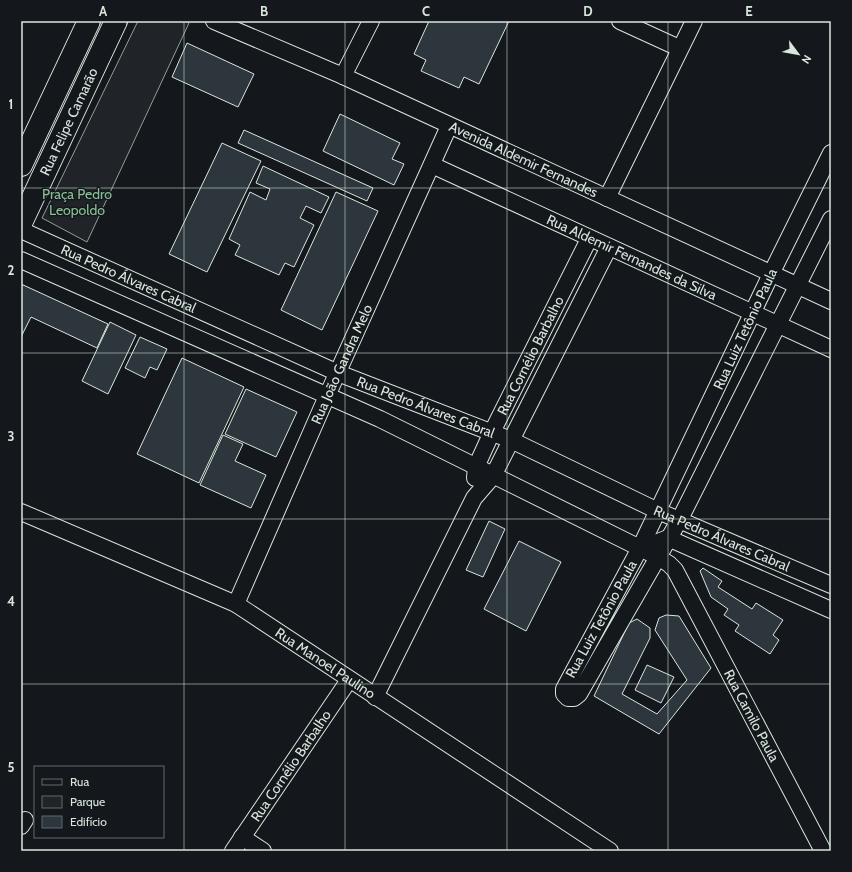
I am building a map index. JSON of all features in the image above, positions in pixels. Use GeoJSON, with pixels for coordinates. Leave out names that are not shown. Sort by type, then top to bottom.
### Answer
{"type":"FeatureCollection","features":[{"type":"Feature","properties":{"kind":"main road","name":"Rua Felipe Camarão"},"geometry":{"type":"LineString","coordinates":[[21,165],[89,21]]}},
{"type":"Feature","properties":{"kind":"main road","name":"Rua Felipe Camarão"},"geometry":{"type":"LineString","coordinates":[[21,223],[116,21]]}},
{"type":"Feature","properties":{"kind":"street","name":"Avenida Aldemir Fernandes"},"geometry":{"type":"LineString","coordinates":[[214,21],[343,76],[831,301]]}},
{"type":"Feature","properties":{"kind":"street"},"geometry":{"type":"LineString","coordinates":[[343,76],[371,21]]}},
{"type":"Feature","properties":{"kind":"street"},"geometry":{"type":"LineString","coordinates":[[620,21],[679,48]]}},
{"type":"Feature","properties":{"kind":"street"},"geometry":{"type":"LineString","coordinates":[[607,198],[679,48],[694,21]]}},
{"type":"Feature","properties":{"kind":"street","name":"Rua João Gandra Melo"},"geometry":{"type":"LineString","coordinates":[[236,604],[327,396],[449,126]]}},
{"type":"Feature","properties":{"kind":"street","name":"Rua Luiz Tetônio Paula"},"geometry":{"type":"LineString","coordinates":[[831,153],[752,312],[640,548],[564,688],[564,694],[568,698],[574,698],[579,694],[680,519],[777,323],[798,286],[831,219]]}},
{"type":"Feature","properties":{"kind":"street","name":"Rua Aldemir Fernandes da Silva"},"geometry":{"type":"LineString","coordinates":[[432,165],[831,349]]}},
{"type":"Feature","properties":{"kind":"street","name":"Rua Pedro Álvares Cabral"},"geometry":{"type":"LineString","coordinates":[[21,230],[338,373],[511,440],[658,511],[680,519],[831,585]]}},
{"type":"Feature","properties":{"kind":"street","name":"Rua Cornélio Barbalho"},"geometry":{"type":"LineString","coordinates":[[474,498],[476,467],[589,238]]}},
{"type":"Feature","properties":{"kind":"street","name":"Rua Cornélio Barbalho"},"geometry":{"type":"LineString","coordinates":[[375,697],[474,498],[493,476],[609,247]]}},
{"type":"Feature","properties":{"kind":"street","name":"Rua Pedro Álvares Cabral"},"geometry":{"type":"LineString","coordinates":[[21,260],[380,419],[658,556],[669,564],[680,580]]}},
{"type":"Feature","properties":{"kind":"street","name":"Rua Manoel Paulino"},"geometry":{"type":"LineString","coordinates":[[21,512],[236,604],[610,851]]}},
{"type":"Feature","properties":{"kind":"street"},"geometry":{"type":"LineString","coordinates":[[640,548],[668,538]]}},
{"type":"Feature","properties":{"kind":"street","name":"Rua Pedro Álvares Cabral"},"geometry":{"type":"LineString","coordinates":[[668,538],[831,610]]}},
{"type":"Feature","properties":{"kind":"street","name":"Rua Camilo Paula"},"geometry":{"type":"LineString","coordinates":[[680,580],[823,849]]}},
{"type":"Feature","properties":{"kind":"street","name":"Rua Cornélio Barbalho"},"geometry":{"type":"LineString","coordinates":[[233,851],[349,680]]}},
{"type":"Feature","properties":{"kind":"street"},"geometry":{"type":"LineString","coordinates":[[242,837],[263,851]]}},
{"type":"Feature","properties":{"kind":"green space","name":"Praça Pedro Leopoldo"},"geometry":{"type":"Polygon","coordinates":[[[138,21],[186,21],[189,23],[87,242],[42,218],[138,21]]]}},
{"type":"Feature","properties":{"kind":"building"},"geometry":{"type":"Polygon","coordinates":[[[429,21],[509,21],[479,84],[464,77],[459,88],[421,71],[426,60],[414,54],[429,21]]]}},
{"type":"Feature","properties":{"kind":"building"},"geometry":{"type":"Polygon","coordinates":[[[187,43],[254,74],[238,107],[172,77],[187,43]]]}},
{"type":"Feature","properties":{"kind":"building"},"geometry":{"type":"Polygon","coordinates":[[[340,114],[400,143],[392,159],[404,164],[394,185],[323,151],[340,114]]]}},
{"type":"Feature","properties":{"kind":"building"},"geometry":{"type":"Polygon","coordinates":[[[244,130],[373,188],[367,201],[238,143],[244,130]]]}},
{"type":"Feature","properties":{"kind":"building"},"geometry":{"type":"Polygon","coordinates":[[[222,143],[261,161],[207,272],[169,254],[222,143]]]}},
{"type":"Feature","properties":{"kind":"building"},"geometry":{"type":"Polygon","coordinates":[[[263,166],[329,197],[321,213],[306,206],[300,218],[314,225],[294,267],[285,263],[279,275],[235,255],[240,245],[229,239],[250,192],[266,200],[270,189],[256,183],[263,166]]]}},
{"type":"Feature","properties":{"kind":"building"},"geometry":{"type":"Polygon","coordinates":[[[336,192],[378,211],[322,330],[281,310],[336,192]]]}},
{"type":"Feature","properties":{"kind":"building"},"geometry":{"type":"Polygon","coordinates":[[[21,284],[108,324],[97,348],[31,317],[21,337],[21,284]]]}},
{"type":"Feature","properties":{"kind":"building"},"geometry":{"type":"Polygon","coordinates":[[[110,322],[136,335],[108,394],[82,381],[110,322]]]}},
{"type":"Feature","properties":{"kind":"building"},"geometry":{"type":"Polygon","coordinates":[[[140,337],[167,349],[157,370],[150,367],[145,378],[125,368],[140,337]]]}},
{"type":"Feature","properties":{"kind":"building"},"geometry":{"type":"Polygon","coordinates":[[[182,358],[244,387],[199,483],[137,454],[182,358]]]}},
{"type":"Feature","properties":{"kind":"building"},"geometry":{"type":"Polygon","coordinates":[[[246,389],[297,412],[276,457],[225,434],[246,389]]]}},
{"type":"Feature","properties":{"kind":"building"},"geometry":{"type":"Polygon","coordinates":[[[223,435],[243,444],[235,461],[266,475],[251,508],[200,485],[223,435]]]}},
{"type":"Feature","properties":{"kind":"building"},"geometry":{"type":"Polygon","coordinates":[[[489,521],[505,529],[483,577],[466,570],[489,521]]]}},
{"type":"Feature","properties":{"kind":"building"},"geometry":{"type":"Polygon","coordinates":[[[519,541],[561,562],[526,631],[484,609],[519,541]]]}},
{"type":"Feature","properties":{"kind":"building"},"geometry":{"type":"Polygon","coordinates":[[[703,568],[722,581],[718,587],[752,609],[756,603],[783,620],[773,635],[779,640],[770,654],[735,631],[739,625],[724,615],[728,609],[711,597],[700,571],[703,568]]]}},
{"type":"Feature","properties":{"kind":"building"},"geometry":{"type":"Polygon","coordinates":[[[666,615],[679,616],[711,668],[659,734],[594,696],[629,623],[637,619],[650,628],[650,638],[622,694],[657,714],[687,680],[655,630],[659,618],[666,615]]]}},
{"type":"Feature","properties":{"kind":"building"},"geometry":{"type":"Polygon","coordinates":[[[647,665],[674,677],[661,703],[635,690],[647,665]]]}}]}
